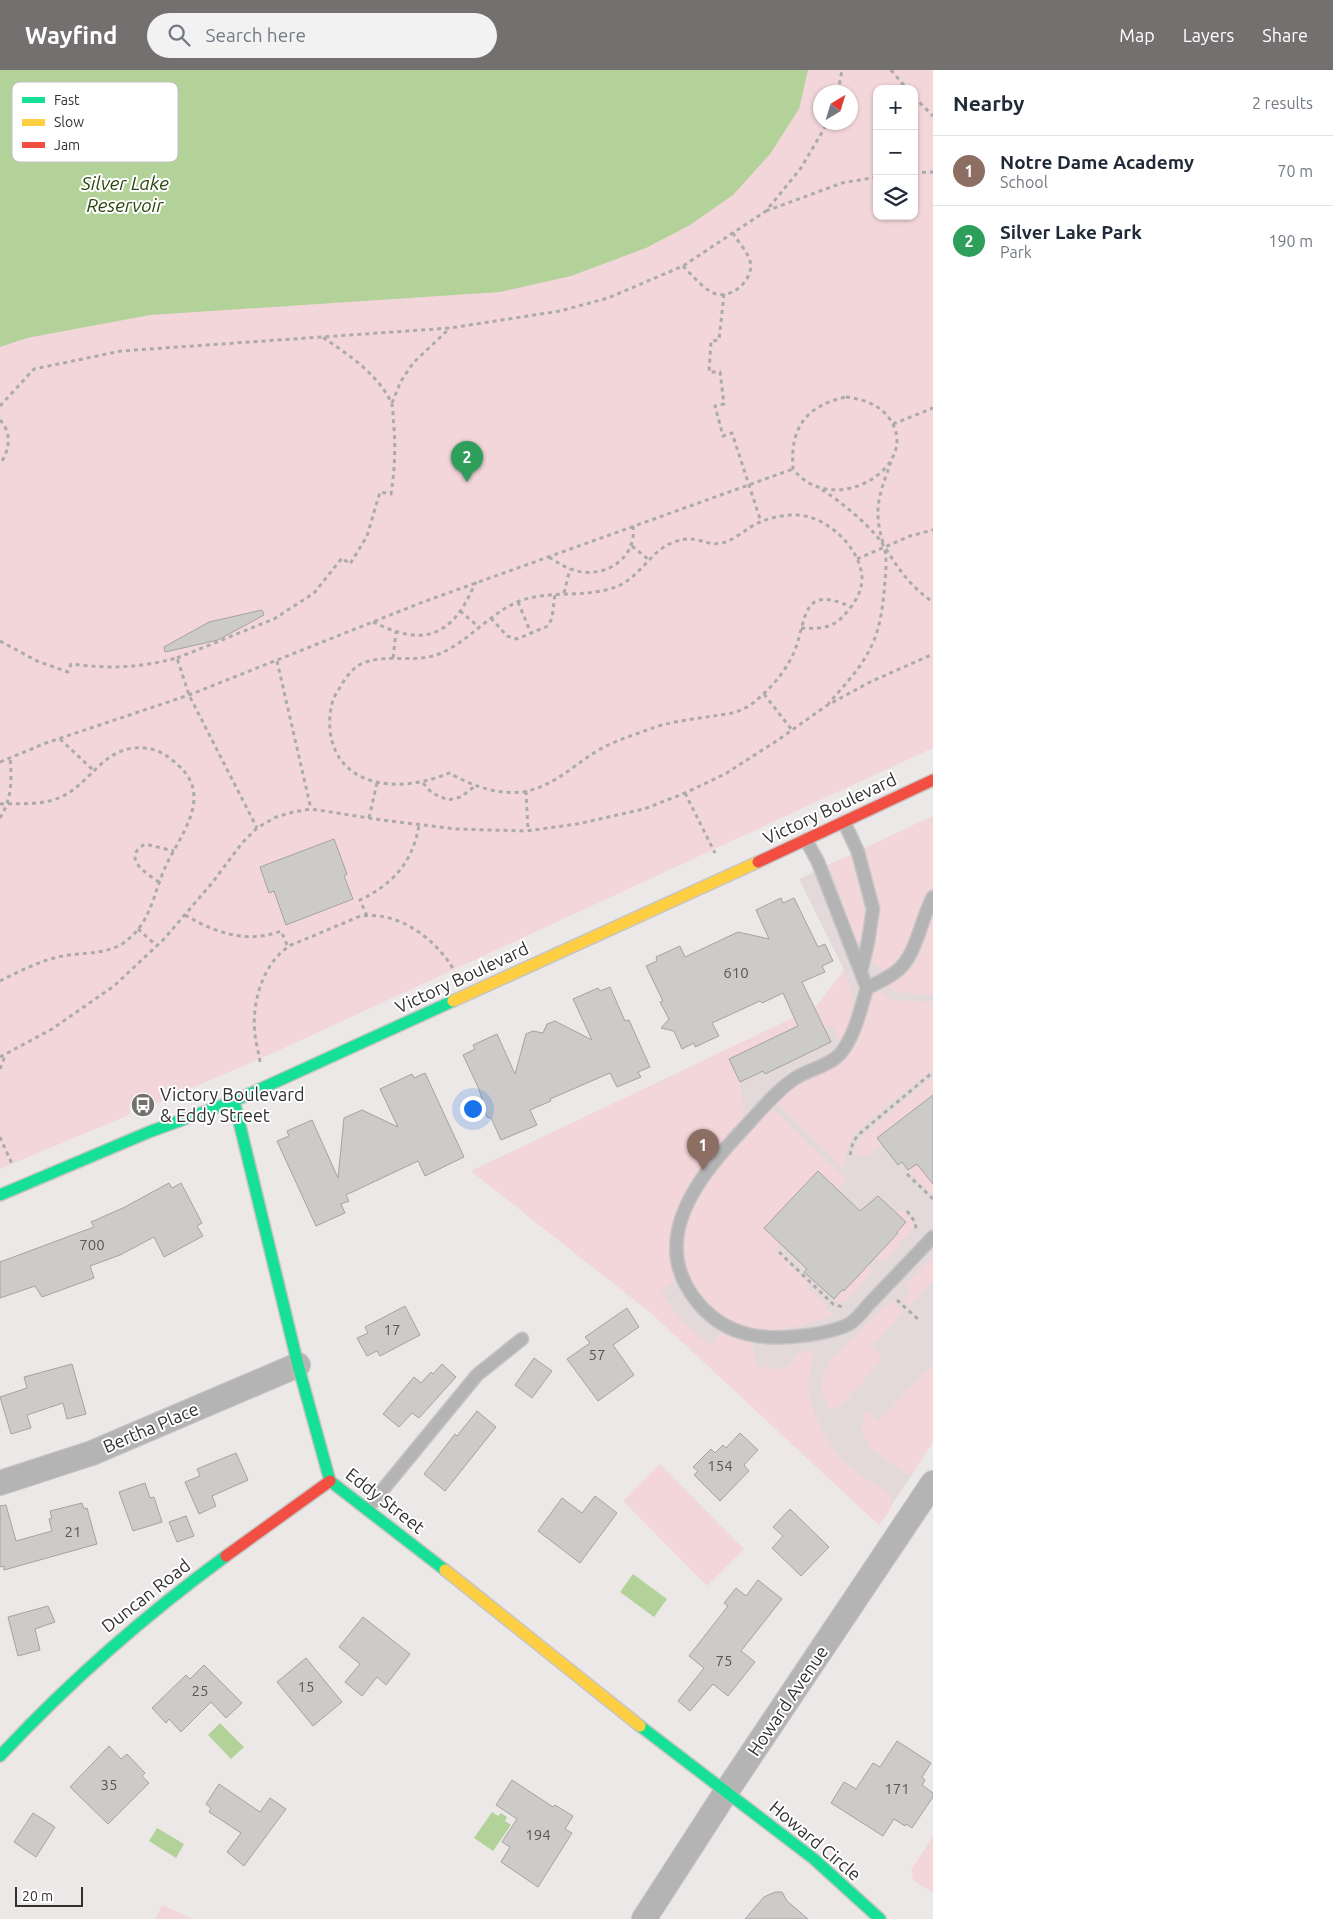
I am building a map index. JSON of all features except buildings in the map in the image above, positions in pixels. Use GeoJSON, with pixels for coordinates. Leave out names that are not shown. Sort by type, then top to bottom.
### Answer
{"type":"FeatureCollection","features":[{"type":"Feature","properties":{"kind":"street","name":"Victory Boulevard"},"geometry":{"type":"LineString","coordinates":[[0,1195],[149,1132],[234,1101],[806,840],[933,780]]}},
{"type":"Feature","properties":{"kind":"street","name":"Eddy Street"},"geometry":{"type":"LineString","coordinates":[[234,1101],[298,1365],[330,1480],[726,1792]]}},
{"type":"Feature","properties":{"kind":"street","name":"Bertha Place"},"geometry":{"type":"LineString","coordinates":[[0,1483],[92,1453],[298,1365]]}},
{"type":"Feature","properties":{"kind":"street","name":"Duncan Road"},"geometry":{"type":"LineString","coordinates":[[0,1756],[33,1719],[99,1655],[164,1602],[330,1480]]}},
{"type":"Feature","properties":{"kind":"street","name":"Howard Avenue"},"geometry":{"type":"LineString","coordinates":[[644,1919],[726,1792],[933,1483]]}},
{"type":"Feature","properties":{"kind":"street","name":"Howard Circle"},"geometry":{"type":"LineString","coordinates":[[726,1792],[814,1860],[880,1919]]}},
{"type":"Feature","properties":{"kind":"lane"},"geometry":{"type":"LineString","coordinates":[[844,822],[858,852],[873,909],[861,972]]}},
{"type":"Feature","properties":{"kind":"lane"},"geometry":{"type":"LineString","coordinates":[[806,840],[818,862],[867,988],[847,1044],[839,1055],[830,1062],[795,1078],[778,1092],[718,1156],[701,1178],[690,1196],[678,1232],[676,1246],[680,1269],[685,1284],[698,1303],[707,1313],[724,1324],[753,1337],[766,1339],[792,1338],[824,1332],[850,1324],[933,1237]]}},
{"type":"Feature","properties":{"kind":"lane"},"geometry":{"type":"LineString","coordinates":[[867,988],[884,979],[903,965],[914,944],[933,897]]}},
{"type":"Feature","properties":{"kind":"lane"},"geometry":{"type":"LineString","coordinates":[[367,1509],[477,1375],[522,1339]]}},
{"type":"Feature","properties":{"kind":"path"},"geometry":{"type":"LineString","coordinates":[[839,85],[842,70]]}},
{"type":"Feature","properties":{"kind":"path"},"geometry":{"type":"LineString","coordinates":[[891,70],[904,85]]}},
{"type":"Feature","properties":{"kind":"path"},"geometry":{"type":"LineString","coordinates":[[918,101],[933,116]]}},
{"type":"Feature","properties":{"kind":"path"},"geometry":{"type":"LineString","coordinates":[[766,211],[801,168],[823,130]]}},
{"type":"Feature","properties":{"kind":"path"},"geometry":{"type":"LineString","coordinates":[[918,173],[933,172]]}},
{"type":"Feature","properties":{"kind":"path"},"geometry":{"type":"LineString","coordinates":[[0,406],[34,369],[121,351],[450,328],[560,311],[608,298],[683,266],[766,211],[842,184],[873,178]]}},
{"type":"Feature","properties":{"kind":"path"},"geometry":{"type":"LineString","coordinates":[[683,266],[716,294],[732,292],[742,285],[749,276],[751,268],[750,260],[733,234]]}},
{"type":"Feature","properties":{"kind":"path"},"geometry":{"type":"LineString","coordinates":[[724,294],[719,340],[710,341],[709,372],[720,372],[724,404],[715,406],[723,436],[732,433],[761,522]]}},
{"type":"Feature","properties":{"kind":"path"},"geometry":{"type":"LineString","coordinates":[[0,641],[37,661],[68,672],[71,664],[98,668],[128,668],[177,658],[274,619],[314,592],[342,558],[350,564],[367,536],[380,492],[391,494],[395,436],[392,403],[404,376],[413,363],[450,328]]}},
{"type":"Feature","properties":{"kind":"path"},"geometry":{"type":"LineString","coordinates":[[321,336],[355,359],[370,373],[392,403]]}},
{"type":"Feature","properties":{"kind":"path"},"geometry":{"type":"LineString","coordinates":[[826,706],[850,678],[870,649],[883,604],[886,575],[885,547],[878,523],[879,497],[898,441],[893,424],[878,408],[862,399],[846,397],[829,400],[814,409],[801,422],[794,438],[792,453],[793,469],[804,481],[832,495],[866,525],[885,547],[903,575],[933,602]]}},
{"type":"Feature","properties":{"kind":"path"},"geometry":{"type":"LineString","coordinates":[[893,424],[933,408]]}},
{"type":"Feature","properties":{"kind":"path"},"geometry":{"type":"LineString","coordinates":[[0,420],[8,434],[9,444],[0,464]]}},
{"type":"Feature","properties":{"kind":"path"},"geometry":{"type":"LineString","coordinates":[[819,488],[839,491],[859,486],[881,472],[891,460]]}},
{"type":"Feature","properties":{"kind":"path"},"geometry":{"type":"LineString","coordinates":[[0,762],[60,739],[189,696],[476,582],[793,469]]}},
{"type":"Feature","properties":{"kind":"path"},"geometry":{"type":"LineString","coordinates":[[801,628],[821,628],[840,621],[850,607],[861,587],[862,578],[857,559],[841,538],[814,518],[785,515],[769,518],[722,543],[712,544],[694,538],[678,540],[665,545],[636,574],[617,586],[601,590],[555,594],[518,602],[491,618],[457,644],[438,654],[418,658],[375,660],[360,665],[348,676],[336,694],[331,707],[329,721],[331,736],[338,755],[349,769],[362,778],[377,783],[407,785],[423,782],[449,773],[475,786],[513,792],[526,791],[552,782],[604,747],[650,728],[742,710],[764,694],[782,673],[794,652],[805,613],[812,603],[820,600],[830,600],[850,607]]}},
{"type":"Feature","properties":{"kind":"path"},"geometry":{"type":"LineString","coordinates":[[548,557],[570,568],[586,572],[606,569],[619,563],[628,553],[634,536],[633,526]]}},
{"type":"Feature","properties":{"kind":"path"},"geometry":{"type":"LineString","coordinates":[[857,559],[910,536],[933,530]]}},
{"type":"Feature","properties":{"kind":"path"},"geometry":{"type":"LineString","coordinates":[[632,546],[649,560]]}},
{"type":"Feature","properties":{"kind":"path"},"geometry":{"type":"LineString","coordinates":[[564,594],[570,568]]}},
{"type":"Feature","properties":{"kind":"path"},"geometry":{"type":"LineString","coordinates":[[373,622],[410,636],[422,636],[437,631],[450,622],[460,611],[476,582]]}},
{"type":"Feature","properties":{"kind":"path"},"geometry":{"type":"LineString","coordinates":[[491,618],[510,638],[517,639],[543,628],[550,622],[555,594]]}},
{"type":"Feature","properties":{"kind":"path"},"geometry":{"type":"LineString","coordinates":[[518,602],[531,633]]}},
{"type":"Feature","properties":{"kind":"path"},"geometry":{"type":"LineString","coordinates":[[460,611],[479,627]]}},
{"type":"Feature","properties":{"kind":"path"},"geometry":{"type":"LineString","coordinates":[[393,658],[396,632]]}},
{"type":"Feature","properties":{"kind":"path"},"geometry":{"type":"LineString","coordinates":[[0,1058],[52,1029],[114,986],[157,946],[257,828],[276,817],[311,809],[456,829],[528,830],[577,824],[644,809],[685,793],[724,774],[826,706],[870,682],[933,654]]}},
{"type":"Feature","properties":{"kind":"path"},"geometry":{"type":"LineString","coordinates":[[177,658],[189,696],[257,828]]}},
{"type":"Feature","properties":{"kind":"path"},"geometry":{"type":"LineString","coordinates":[[277,661],[311,809]]}},
{"type":"Feature","properties":{"kind":"path"},"geometry":{"type":"LineString","coordinates":[[764,694],[792,730]]}},
{"type":"Feature","properties":{"kind":"path"},"geometry":{"type":"LineString","coordinates":[[60,739],[94,771]]}},
{"type":"Feature","properties":{"kind":"path"},"geometry":{"type":"LineString","coordinates":[[0,804],[49,802],[76,788],[100,764],[116,754],[138,748],[156,750],[181,768],[190,781],[194,796],[192,813],[159,882],[150,910],[132,936],[120,945],[103,952],[64,956],[48,960],[19,971],[0,981]]}},
{"type":"Feature","properties":{"kind":"path"},"geometry":{"type":"LineString","coordinates":[[0,818],[8,804],[12,784],[10,758]]}},
{"type":"Feature","properties":{"kind":"path"},"geometry":{"type":"LineString","coordinates":[[423,782],[440,798],[448,800],[461,797],[475,786]]}},
{"type":"Feature","properties":{"kind":"path"},"geometry":{"type":"LineString","coordinates":[[369,818],[377,783]]}},
{"type":"Feature","properties":{"kind":"path"},"geometry":{"type":"LineString","coordinates":[[526,791],[528,830]]}},
{"type":"Feature","properties":{"kind":"path"},"geometry":{"type":"LineString","coordinates":[[685,793],[715,853]]}},
{"type":"Feature","properties":{"kind":"path"},"geometry":{"type":"LineString","coordinates":[[367,916],[360,900],[377,892],[395,877],[415,843],[419,825]]}},
{"type":"Feature","properties":{"kind":"path"},"geometry":{"type":"LineString","coordinates":[[159,882],[139,868],[135,857],[137,852],[145,844],[174,851]]}},
{"type":"Feature","properties":{"kind":"path"},"geometry":{"type":"LineString","coordinates":[[185,915],[203,926],[233,936],[258,937],[281,931],[288,947]]}},
{"type":"Feature","properties":{"kind":"path"},"geometry":{"type":"LineString","coordinates":[[260,1062],[255,1034],[255,1010],[258,994],[276,957],[288,947],[360,916],[383,916],[414,929],[435,945],[456,972]]}},
{"type":"Feature","properties":{"kind":"path"},"geometry":{"type":"LineString","coordinates":[[138,929],[157,946]]}},
{"type":"Feature","properties":{"kind":"path"},"geometry":{"type":"LineString","coordinates":[[0,1069],[6,1055]]}},
{"type":"Feature","properties":{"kind":"path"},"geometry":{"type":"LineString","coordinates":[[850,1156],[853,1142],[858,1135],[933,1072]]}},
{"type":"Feature","properties":{"kind":"path"},"geometry":{"type":"LineString","coordinates":[[0,1137],[14,1168]]}},
{"type":"Feature","properties":{"kind":"path"},"geometry":{"type":"LineString","coordinates":[[907,1174],[933,1199]]}},
{"type":"Feature","properties":{"kind":"path"},"geometry":{"type":"LineString","coordinates":[[907,1210],[915,1222],[914,1236]]}},
{"type":"Feature","properties":{"kind":"path"},"geometry":{"type":"LineString","coordinates":[[779,1252],[834,1304],[841,1307],[849,1305]]}},
{"type":"Feature","properties":{"kind":"path"},"geometry":{"type":"LineString","coordinates":[[902,1295],[897,1300],[920,1321]]}},
{"type":"Feature","properties":{"kind":"shaded area"},"geometry":{"type":"Polygon","coordinates":[[[0,70],[933,70],[933,748],[282,1049],[151,1106],[147,1099],[129,1108],[131,1114],[0,1169],[0,70]]]}},
{"type":"Feature","properties":{"kind":"shaded area"},"geometry":{"type":"Polygon","coordinates":[[[933,816],[933,1442],[879,1525],[651,1313],[471,1171],[816,1007],[844,970],[799,879],[933,816]]]}},
{"type":"Feature","properties":{"kind":"shaded area"},"geometry":{"type":"Polygon","coordinates":[[[933,816],[933,885],[922,903],[904,952],[893,967],[883,970],[874,963],[873,958],[874,943],[861,850],[933,816]]]}},
{"type":"Feature","properties":{"kind":"shaded area"},"geometry":{"type":"Polygon","coordinates":[[[852,854],[865,913],[865,926],[859,942],[854,936],[835,879],[828,865],[852,854]]]}},
{"type":"Feature","properties":{"kind":"shaded area"},"geometry":{"type":"Polygon","coordinates":[[[933,908],[933,995],[895,992],[886,984],[933,908]]]}},
{"type":"Feature","properties":{"kind":"shaded area"},"geometry":{"type":"Polygon","coordinates":[[[844,970],[851,991],[853,1007],[852,1015],[841,1043],[832,1025],[824,1028],[819,1016],[752,1048],[740,1085],[744,1106],[741,1122],[701,1168],[683,1197],[677,1212],[672,1243],[676,1279],[661,1292],[684,1322],[712,1346],[721,1331],[734,1337],[752,1341],[756,1366],[785,1370],[798,1353],[805,1350],[812,1352],[808,1386],[813,1408],[822,1431],[843,1460],[889,1494],[891,1498],[890,1510],[879,1525],[651,1313],[471,1171],[816,1007],[844,970]]]}},
{"type":"Feature","properties":{"kind":"shaded area"},"geometry":{"type":"Polygon","coordinates":[[[878,988],[890,1000],[933,1002],[933,1069],[855,1132],[846,1152],[844,1169],[776,1102],[796,1085],[833,1067],[849,1053],[854,1046],[864,1010],[872,994],[878,988]]]}},
{"type":"Feature","properties":{"kind":"shaded area"},"geometry":{"type":"Polygon","coordinates":[[[933,1076],[933,1095],[883,1145],[866,1157],[860,1155],[852,1156],[860,1138],[933,1076]]]}},
{"type":"Feature","properties":{"kind":"shaded area"},"geometry":{"type":"Polygon","coordinates":[[[771,1107],[846,1180],[782,1244],[774,1249],[807,1282],[807,1288],[825,1304],[826,1308],[834,1316],[764,1332],[745,1328],[728,1320],[712,1308],[698,1293],[689,1276],[683,1257],[682,1238],[694,1203],[713,1173],[771,1107]]]}},
{"type":"Feature","properties":{"kind":"shaded area"},"geometry":{"type":"Polygon","coordinates":[[[917,1164],[933,1184],[933,1195],[908,1170],[917,1164]]]}},
{"type":"Feature","properties":{"kind":"shaded area"},"geometry":{"type":"Polygon","coordinates":[[[902,1209],[913,1222],[914,1227],[883,1262],[875,1258],[898,1234],[897,1232],[905,1223],[894,1212],[902,1209]]]}},
{"type":"Feature","properties":{"kind":"shaded area"},"geometry":{"type":"Polygon","coordinates":[[[933,1256],[933,1280],[910,1305],[904,1300],[912,1290],[906,1284],[933,1256]]]}},
{"type":"Feature","properties":{"kind":"shaded area"},"geometry":{"type":"Polygon","coordinates":[[[869,1264],[872,1272],[846,1300],[839,1302],[834,1299],[844,1290],[869,1264]]]}},
{"type":"Feature","properties":{"kind":"shaded area"},"geometry":{"type":"Polygon","coordinates":[[[891,1300],[903,1312],[872,1346],[881,1355],[881,1361],[837,1409],[831,1409],[822,1391],[823,1378],[827,1366],[891,1300]]]}},
{"type":"Feature","properties":{"kind":"shaded area"},"geometry":{"type":"Polygon","coordinates":[[[933,1364],[933,1442],[914,1472],[907,1474],[871,1449],[862,1431],[864,1413],[868,1411],[879,1421],[933,1364]]]}},
{"type":"Feature","properties":{"kind":"shaded area"},"geometry":{"type":"Polygon","coordinates":[[[660,1464],[744,1549],[707,1586],[623,1501],[660,1464]]]}},
{"type":"Feature","properties":{"kind":"shaded area"},"geometry":{"type":"Polygon","coordinates":[[[933,1836],[933,1893],[913,1880],[911,1870],[933,1836]]]}},
{"type":"Feature","properties":{"kind":"shaded area"},"geometry":{"type":"Polygon","coordinates":[[[162,1905],[193,1919],[155,1919],[162,1905]]]}},
{"type":"Feature","properties":{"kind":"water","name":"Silver Lake Reservoir"},"geometry":{"type":"Polygon","coordinates":[[[0,70],[808,70],[799,109],[770,154],[733,195],[690,225],[646,248],[571,276],[500,292],[150,315],[27,338],[0,347],[0,70]]]}},
{"type":"Feature","properties":{"kind":"water"},"geometry":{"type":"Polygon","coordinates":[[[633,1574],[667,1599],[654,1617],[620,1592],[633,1574]]]}},
{"type":"Feature","properties":{"kind":"water"},"geometry":{"type":"Polygon","coordinates":[[[220,1723],[244,1747],[231,1759],[208,1735],[220,1723]]]}},
{"type":"Feature","properties":{"kind":"water"},"geometry":{"type":"Polygon","coordinates":[[[492,1812],[498,1816],[501,1813],[507,1817],[505,1821],[511,1825],[493,1851],[474,1838],[492,1812]]]}},
{"type":"Feature","properties":{"kind":"water"},"geometry":{"type":"Polygon","coordinates":[[[157,1828],[184,1844],[176,1858],[149,1841],[157,1828]]]}},
{"type":"Feature","properties":{"kind":"traffic: fast"},"geometry":{"type":"LineString","coordinates":[[0,1195],[149,1132],[234,1101],[453,1001]]}},
{"type":"Feature","properties":{"kind":"traffic: fast"},"geometry":{"type":"LineString","coordinates":[[234,1101],[298,1365],[330,1481],[445,1570]]}},
{"type":"Feature","properties":{"kind":"traffic: fast"},"geometry":{"type":"LineString","coordinates":[[0,1756],[53,1702],[108,1651],[166,1602],[226,1556]]}},
{"type":"Feature","properties":{"kind":"traffic: fast"},"geometry":{"type":"LineString","coordinates":[[640,1726],[814,1859],[880,1919]]}},
{"type":"Feature","properties":{"kind":"traffic: slow"},"geometry":{"type":"LineString","coordinates":[[453,1001],[758,862]]}},
{"type":"Feature","properties":{"kind":"traffic: slow"},"geometry":{"type":"LineString","coordinates":[[445,1570],[640,1726]]}},
{"type":"Feature","properties":{"kind":"traffic: jam"},"geometry":{"type":"LineString","coordinates":[[758,862],[933,780]]}},
{"type":"Feature","properties":{"kind":"traffic: jam"},"geometry":{"type":"LineString","coordinates":[[226,1556],[330,1481]]}},
{"type":"Feature","properties":{"kind":"place","name":"Silver Lake Park"},"geometry":{"type":"Point","coordinates":[467,482]}},
{"type":"Feature","properties":{"kind":"place","name":"Victory Boulevard & Eddy Street"},"geometry":{"type":"Point","coordinates":[143,1105]}},
{"type":"Feature","properties":{"kind":"place","name":"Notre Dame Academy"},"geometry":{"type":"Point","coordinates":[703,1170]}}]}
